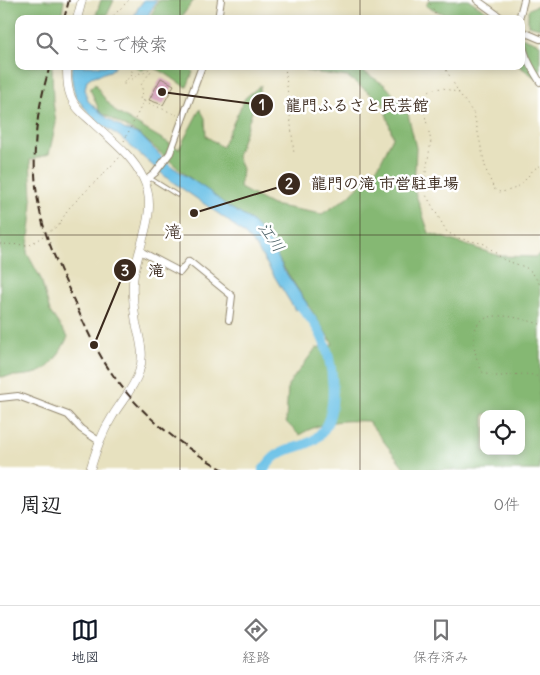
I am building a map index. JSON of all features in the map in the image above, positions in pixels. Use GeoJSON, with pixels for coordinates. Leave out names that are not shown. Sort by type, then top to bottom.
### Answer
{"type":"FeatureCollection","features":[{"type":"Feature","properties":{"kind":"street"},"geometry":{"type":"LineString","coordinates":[[78,15],[82,0]]}},
{"type":"Feature","properties":{"kind":"street"},"geometry":{"type":"LineString","coordinates":[[219,15],[221,0]]}},
{"type":"Feature","properties":{"kind":"street"},"geometry":{"type":"LineString","coordinates":[[477,0],[498,15]]}},
{"type":"Feature","properties":{"kind":"street"},"geometry":{"type":"LineString","coordinates":[[520,15],[524,0]]}},
{"type":"Feature","properties":{"kind":"street"},"geometry":{"type":"LineString","coordinates":[[525,32],[540,39]]}},
{"type":"Feature","properties":{"kind":"street"},"geometry":{"type":"LineString","coordinates":[[525,53],[540,82]]}},
{"type":"Feature","properties":{"kind":"street"},"geometry":{"type":"LineString","coordinates":[[67,70],[67,82],[76,107],[124,149],[137,167],[150,177]]}},
{"type":"Feature","properties":{"kind":"street"},"geometry":{"type":"LineString","coordinates":[[90,470],[99,441],[140,372],[141,344],[134,306],[133,285],[135,266],[149,216],[150,177],[170,154],[201,70]]}},
{"type":"Feature","properties":{"kind":"street"},"geometry":{"type":"LineString","coordinates":[[140,251],[180,272],[189,261],[232,296],[229,320]]}},
{"type":"Feature","properties":{"kind":"street"},"geometry":{"type":"LineString","coordinates":[[0,398],[18,396],[68,415],[81,428],[99,441]]}},
{"type":"Feature","properties":{"kind":"lane"},"geometry":{"type":"LineString","coordinates":[[150,177],[177,195]]}},
{"type":"Feature","properties":{"kind":"path"},"geometry":{"type":"LineString","coordinates":[[114,15],[129,0]]}},
{"type":"Feature","properties":{"kind":"path"},"geometry":{"type":"LineString","coordinates":[[428,0],[435,15]]}},
{"type":"Feature","properties":{"kind":"path"},"geometry":{"type":"LineString","coordinates":[[132,70],[133,74],[122,84],[127,84],[139,73],[142,74],[148,70]]}},
{"type":"Feature","properties":{"kind":"path"},"geometry":{"type":"LineString","coordinates":[[150,70],[141,85],[143,92],[140,99],[183,117]]}},
{"type":"Feature","properties":{"kind":"path"},"geometry":{"type":"LineString","coordinates":[[285,70],[294,154]]}},
{"type":"Feature","properties":{"kind":"path"},"geometry":{"type":"LineString","coordinates":[[446,70],[459,94],[474,114],[486,170],[494,188],[500,192],[509,191],[521,185],[534,168],[540,166]]}},
{"type":"Feature","properties":{"kind":"path"},"geometry":{"type":"LineString","coordinates":[[459,94],[443,88],[432,89],[426,93],[424,99],[423,107],[431,141],[424,184],[426,195],[447,232],[458,238],[485,244],[504,260],[525,266],[532,272],[540,285]]}},
{"type":"Feature","properties":{"kind":"path"},"geometry":{"type":"LineString","coordinates":[[0,244],[30,245],[59,225],[68,209],[124,149],[144,101]]}},
{"type":"Feature","properties":{"kind":"path"},"geometry":{"type":"LineString","coordinates":[[540,324],[513,316],[497,316],[484,319],[476,325],[474,331],[474,350],[477,364],[483,373],[494,376],[527,374],[540,378]]}},
{"type":"Feature","properties":{"kind":"green space"},"geometry":{"type":"Polygon","coordinates":[[[0,0],[64,0],[62,15],[15,15],[15,70],[52,70],[56,123],[49,154],[30,160],[32,197],[27,253],[41,279],[50,312],[68,337],[55,360],[42,371],[35,374],[0,377],[0,0]]]}},
{"type":"Feature","properties":{"kind":"green space"},"geometry":{"type":"Polygon","coordinates":[[[101,0],[114,0],[107,15],[96,15],[101,0]]]}},
{"type":"Feature","properties":{"kind":"green space"},"geometry":{"type":"Polygon","coordinates":[[[159,0],[194,0],[183,15],[151,15],[159,0]]]}},
{"type":"Feature","properties":{"kind":"green space"},"geometry":{"type":"Polygon","coordinates":[[[429,0],[469,0],[493,15],[446,15],[426,6],[429,0]]]}},
{"type":"Feature","properties":{"kind":"green space"},"geometry":{"type":"Polygon","coordinates":[[[540,5],[540,28],[528,25],[528,10],[540,5]]]}},
{"type":"Feature","properties":{"kind":"green space"},"geometry":{"type":"Polygon","coordinates":[[[525,38],[540,44],[540,81],[525,70],[525,38]]]}},
{"type":"Feature","properties":{"kind":"green space"},"geometry":{"type":"Polygon","coordinates":[[[159,70],[191,70],[193,72],[187,87],[159,70]]]}},
{"type":"Feature","properties":{"kind":"green space"},"geometry":{"type":"Polygon","coordinates":[[[306,70],[359,70],[364,72],[385,85],[407,110],[416,148],[414,189],[429,233],[500,256],[536,257],[540,253],[540,470],[406,470],[368,421],[332,422],[299,435],[286,422],[288,385],[316,348],[333,344],[281,263],[249,219],[227,206],[186,175],[140,135],[100,112],[90,89],[95,83],[101,94],[116,112],[179,149],[200,109],[205,118],[206,136],[222,147],[245,98],[261,85],[237,156],[242,169],[240,188],[272,205],[322,214],[348,197],[379,165],[393,137],[383,103],[348,77],[306,70]]]}},
{"type":"Feature","properties":{"kind":"water"},"geometry":{"type":"Polygon","coordinates":[[[144,0],[157,0],[148,15],[135,15],[144,0]]]}},
{"type":"Feature","properties":{"kind":"water"},"geometry":{"type":"Polygon","coordinates":[[[72,70],[111,70],[87,80],[85,89],[88,101],[108,119],[124,129],[140,135],[171,166],[209,191],[227,206],[249,219],[270,241],[284,270],[308,305],[295,310],[257,248],[245,235],[226,219],[167,178],[119,136],[99,123],[76,97],[72,70]]]}},
{"type":"Feature","properties":{"kind":"building"},"geometry":{"type":"Polygon","coordinates":[[[161,78],[174,85],[163,105],[149,100],[161,78]]]}},
{"type":"Feature","properties":{"kind":"waterway","name":"江川"},"geometry":{"type":"LineString","coordinates":[[263,470],[280,453],[315,439],[324,430],[332,403],[331,371],[324,342],[319,331],[294,297]]}},
{"type":"Feature","properties":{"kind":"railway"},"geometry":{"type":"LineString","coordinates":[[65,15],[69,0]]}},
{"type":"Feature","properties":{"kind":"railway"},"geometry":{"type":"LineString","coordinates":[[49,70],[37,129],[35,171],[40,213],[58,264],[95,346],[124,390],[163,429],[193,451],[224,470]]}},
{"type":"Feature","properties":{"kind":"place","name":"龍門ふるさと民芸館"},"geometry":{"type":"Point","coordinates":[162,92]}},
{"type":"Feature","properties":{"kind":"place","name":"龍門の滝 市営駐車場"},"geometry":{"type":"Point","coordinates":[194,213]}},
{"type":"Feature","properties":{"kind":"place","name":"滝"},"geometry":{"type":"Point","coordinates":[94,345]}},
{"type":"Feature","properties":{"kind":"district","name":"滝"},"geometry":{"type":"Point","coordinates":[173,232]}}]}
